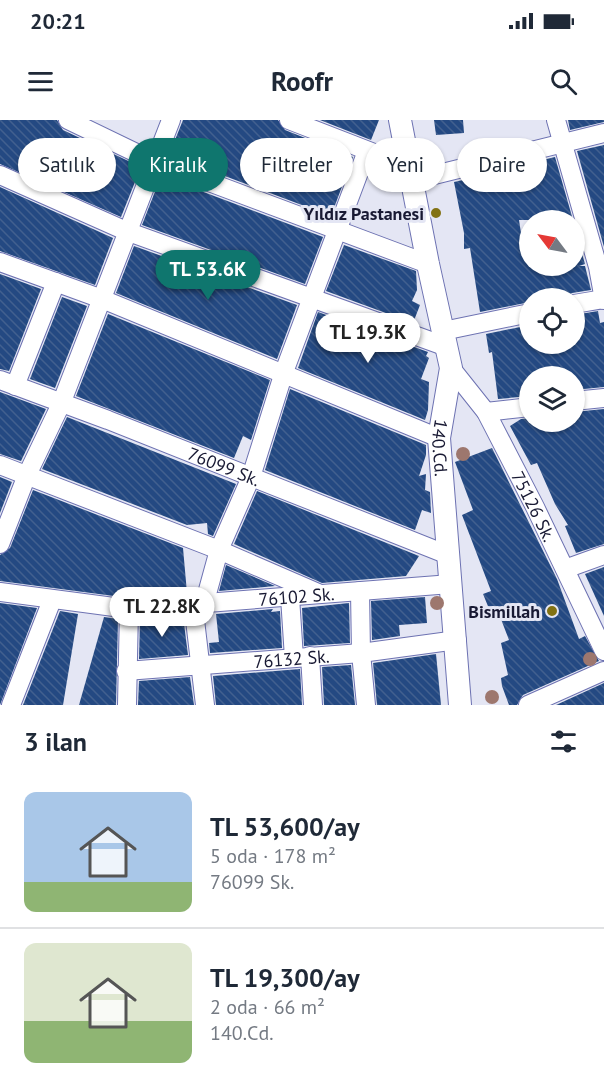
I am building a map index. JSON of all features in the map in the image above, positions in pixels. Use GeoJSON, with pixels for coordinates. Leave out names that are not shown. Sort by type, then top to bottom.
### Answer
{"type":"FeatureCollection","features":[{"type":"Feature","properties":{"kind":"street"},"geometry":{"type":"LineString","coordinates":[[68,120],[128,149]]}},
{"type":"Feature","properties":{"kind":"street"},"geometry":{"type":"LineString","coordinates":[[163,138],[171,120]]}},
{"type":"Feature","properties":{"kind":"street"},"geometry":{"type":"LineString","coordinates":[[289,120],[365,150]]}},
{"type":"Feature","properties":{"kind":"street","name":"140.Cd."},"geometry":{"type":"LineString","coordinates":[[400,120],[404,138]]}},
{"type":"Feature","properties":{"kind":"street"},"geometry":{"type":"LineString","coordinates":[[556,120],[601,267],[604,299],[585,302]]}},
{"type":"Feature","properties":{"kind":"street"},"geometry":{"type":"LineString","coordinates":[[445,167],[604,133]]}},
{"type":"Feature","properties":{"kind":"street"},"geometry":{"type":"LineString","coordinates":[[205,705],[199,602],[251,477],[311,296],[365,156]]}},
{"type":"Feature","properties":{"kind":"street"},"geometry":{"type":"LineString","coordinates":[[0,175],[126,231],[311,296],[447,348],[519,318]]}},
{"type":"Feature","properties":{"kind":"street"},"geometry":{"type":"LineString","coordinates":[[228,188],[428,264]]}},
{"type":"Feature","properties":{"kind":"street"},"geometry":{"type":"LineString","coordinates":[[0,544],[27,475],[61,404],[141,192]]}},
{"type":"Feature","properties":{"kind":"street","name":"140.Cd."},"geometry":{"type":"LineString","coordinates":[[415,192],[428,264],[447,348],[439,438],[457,640],[460,705]]}},
{"type":"Feature","properties":{"kind":"street"},"geometry":{"type":"LineString","coordinates":[[0,262],[102,298],[439,438]]}},
{"type":"Feature","properties":{"kind":"street"},"geometry":{"type":"LineString","coordinates":[[8,383],[56,282]]}},
{"type":"Feature","properties":{"kind":"street","name":"75126 Sk."},"geometry":{"type":"LineString","coordinates":[[447,348],[486,412],[604,651]]}},
{"type":"Feature","properties":{"kind":"street","name":"76099 Sk."},"geometry":{"type":"LineString","coordinates":[[8,383],[108,420],[448,555]]}},
{"type":"Feature","properties":{"kind":"street"},"geometry":{"type":"LineString","coordinates":[[585,400],[604,398]]}},
{"type":"Feature","properties":{"kind":"street"},"geometry":{"type":"LineString","coordinates":[[486,412],[519,408]]}},
{"type":"Feature","properties":{"kind":"street"},"geometry":{"type":"LineString","coordinates":[[0,465],[219,550],[322,595]]}},
{"type":"Feature","properties":{"kind":"street"},"geometry":{"type":"LineString","coordinates":[[565,569],[604,555]]}},
{"type":"Feature","properties":{"kind":"street","name":"76102 Sk."},"geometry":{"type":"LineString","coordinates":[[0,592],[129,609],[451,584]]}},
{"type":"Feature","properties":{"kind":"street"},"geometry":{"type":"LineString","coordinates":[[360,591],[361,653],[366,705]]}},
{"type":"Feature","properties":{"kind":"street"},"geometry":{"type":"LineString","coordinates":[[290,597],[313,705]]}},
{"type":"Feature","properties":{"kind":"street"},"geometry":{"type":"LineString","coordinates":[[11,705],[52,600]]}},
{"type":"Feature","properties":{"kind":"street"},"geometry":{"type":"LineString","coordinates":[[127,705],[129,609]]}},
{"type":"Feature","properties":{"kind":"street","name":"140.Cd."},"geometry":{"type":"LineString","coordinates":[[457,640],[470,705]]}},
{"type":"Feature","properties":{"kind":"street","name":"76132 Sk."},"geometry":{"type":"LineString","coordinates":[[126,671],[361,653],[457,640]]}},
{"type":"Feature","properties":{"kind":"street"},"geometry":{"type":"LineString","coordinates":[[528,705],[604,671]]}},
{"type":"Feature","properties":{"kind":"building"},"geometry":{"type":"Polygon","coordinates":[[[0,120],[57,120],[63,130],[80,138],[18,138],[18,172],[0,164],[0,120]]]}},
{"type":"Feature","properties":{"kind":"building"},"geometry":{"type":"Polygon","coordinates":[[[183,120],[278,120],[285,130],[305,138],[240,138],[240,182],[228,177],[228,138],[176,138],[183,120]]]}},
{"type":"Feature","properties":{"kind":"building"},"geometry":{"type":"Polygon","coordinates":[[[320,120],[379,120],[372,138],[366,138],[320,120]]]}},
{"type":"Feature","properties":{"kind":"building"},"geometry":{"type":"Polygon","coordinates":[[[434,120],[463,120],[464,133],[436,135],[434,120]]]}},
{"type":"Feature","properties":{"kind":"building"},"geometry":{"type":"Polygon","coordinates":[[[568,120],[604,120],[604,122],[570,130],[568,120]]]}},
{"type":"Feature","properties":{"kind":"building"},"geometry":{"type":"Polygon","coordinates":[[[604,145],[604,247],[577,151],[604,145]]]}},
{"type":"Feature","properties":{"kind":"building"},"geometry":{"type":"Polygon","coordinates":[[[116,155],[128,161],[128,192],[131,192],[121,217],[64,192],[116,192],[116,155]]]}},
{"type":"Feature","properties":{"kind":"building"},"geometry":{"type":"Polygon","coordinates":[[[555,157],[570,210],[519,210],[519,276],[585,276],[585,266],[591,290],[585,291],[585,288],[519,288],[519,304],[480,312],[470,248],[464,249],[464,233],[454,182],[457,181],[457,192],[547,192],[547,159],[555,157]]]}},
{"type":"Feature","properties":{"kind":"building"},"geometry":{"type":"Polygon","coordinates":[[[0,187],[113,238],[95,285],[0,251],[0,187]]]}},
{"type":"Feature","properties":{"kind":"building"},"geometry":{"type":"Polygon","coordinates":[[[155,192],[203,192],[323,237],[305,284],[142,225],[155,192]]]}},
{"type":"Feature","properties":{"kind":"building"},"geometry":{"type":"Polygon","coordinates":[[[267,192],[340,192],[331,216],[267,192]]]}},
{"type":"Feature","properties":{"kind":"building"},"geometry":{"type":"Polygon","coordinates":[[[344,245],[416,271],[417,290],[412,301],[420,305],[413,323],[326,291],[344,245]]]}},
{"type":"Feature","properties":{"kind":"building"},"geometry":{"type":"Polygon","coordinates":[[[134,246],[297,305],[277,359],[116,293],[134,246]]]}},
{"type":"Feature","properties":{"kind":"building"},"geometry":{"type":"Polygon","coordinates":[[[0,274],[41,289],[9,371],[0,369],[0,274]]]}},
{"type":"Feature","properties":{"kind":"building"},"geometry":{"type":"Polygon","coordinates":[[[62,297],[87,306],[55,388],[30,379],[62,297]]]}},
{"type":"Feature","properties":{"kind":"building"},"geometry":{"type":"Polygon","coordinates":[[[598,311],[600,323],[604,322],[604,387],[585,389],[585,366],[519,366],[519,397],[498,399],[492,352],[489,353],[486,334],[519,327],[519,354],[585,354],[585,313],[598,311]]]}},
{"type":"Feature","properties":{"kind":"building"},"geometry":{"type":"Polygon","coordinates":[[[318,312],[428,352],[426,356],[429,358],[421,379],[429,382],[428,410],[425,420],[298,368],[318,312]]]}},
{"type":"Feature","properties":{"kind":"building"},"geometry":{"type":"Polygon","coordinates":[[[108,314],[270,380],[251,440],[243,436],[234,458],[76,396],[108,314]]]}},
{"type":"Feature","properties":{"kind":"building"},"geometry":{"type":"Polygon","coordinates":[[[290,389],[426,445],[426,455],[419,476],[426,474],[425,490],[430,492],[431,513],[422,510],[415,530],[265,470],[290,389]]]}},
{"type":"Feature","properties":{"kind":"building"},"geometry":{"type":"Polygon","coordinates":[[[0,392],[46,409],[21,461],[0,454],[0,392]]]}},
{"type":"Feature","properties":{"kind":"building"},"geometry":{"type":"Polygon","coordinates":[[[604,409],[604,544],[576,553],[565,526],[568,525],[555,504],[537,463],[531,465],[510,426],[519,420],[519,432],[585,432],[585,411],[604,409]]]}},
{"type":"Feature","properties":{"kind":"building"},"geometry":{"type":"Polygon","coordinates":[[[67,417],[236,484],[213,536],[208,534],[207,523],[187,525],[42,469],[67,417]]]}},
{"type":"Feature","properties":{"kind":"building"},"geometry":{"type":"Polygon","coordinates":[[[492,448],[557,579],[579,639],[585,636],[599,661],[523,695],[517,705],[509,705],[502,686],[501,678],[508,675],[501,643],[509,640],[499,614],[492,616],[483,594],[491,591],[462,515],[473,510],[455,462],[492,448]]]}},
{"type":"Feature","properties":{"kind":"building"},"geometry":{"type":"Polygon","coordinates":[[[0,477],[12,482],[0,513],[0,477]]]}},
{"type":"Feature","properties":{"kind":"building"},"geometry":{"type":"Polygon","coordinates":[[[33,490],[183,548],[187,593],[129,598],[0,581],[0,555],[10,548],[33,490]]]}},
{"type":"Feature","properties":{"kind":"building"},"geometry":{"type":"Polygon","coordinates":[[[257,491],[419,556],[406,576],[322,583],[234,544],[257,491]]]}},
{"type":"Feature","properties":{"kind":"building"},"geometry":{"type":"Polygon","coordinates":[[[226,565],[275,586],[219,591],[226,565]]]}},
{"type":"Feature","properties":{"kind":"building"},"geometry":{"type":"Polygon","coordinates":[[[604,567],[604,616],[585,574],[604,567]]]}},
{"type":"Feature","properties":{"kind":"building"},"geometry":{"type":"Polygon","coordinates":[[[425,597],[427,623],[399,625],[400,636],[372,640],[371,601],[425,597]]]}},
{"type":"Feature","properties":{"kind":"building"},"geometry":{"type":"Polygon","coordinates":[[[0,603],[37,608],[0,705],[0,603]]]}},
{"type":"Feature","properties":{"kind":"building"},"geometry":{"type":"Polygon","coordinates":[[[349,603],[350,643],[304,646],[302,608],[349,603]]]}},
{"type":"Feature","properties":{"kind":"building"},"geometry":{"type":"Polygon","coordinates":[[[273,609],[271,612],[280,611],[282,648],[210,653],[209,643],[219,642],[216,614],[273,609]]]}},
{"type":"Feature","properties":{"kind":"building"},"geometry":{"type":"Polygon","coordinates":[[[60,611],[78,614],[63,705],[23,705],[60,611]]]}},
{"type":"Feature","properties":{"kind":"building"},"geometry":{"type":"Polygon","coordinates":[[[183,616],[188,655],[139,659],[140,619],[183,616]]]}},
{"type":"Feature","properties":{"kind":"building"},"geometry":{"type":"Polygon","coordinates":[[[104,617],[118,619],[116,705],[79,705],[104,617]]]}},
{"type":"Feature","properties":{"kind":"building"},"geometry":{"type":"Polygon","coordinates":[[[436,654],[441,705],[377,705],[373,663],[436,654]]]}},
{"type":"Feature","properties":{"kind":"building"},"geometry":{"type":"Polygon","coordinates":[[[351,665],[355,705],[324,705],[322,667],[351,665]]]}},
{"type":"Feature","properties":{"kind":"building"},"geometry":{"type":"Polygon","coordinates":[[[300,669],[302,705],[216,705],[213,676],[300,669]]]}},
{"type":"Feature","properties":{"kind":"building"},"geometry":{"type":"Polygon","coordinates":[[[190,677],[194,705],[138,705],[139,681],[190,677]]]}},
{"type":"Feature","properties":{"kind":"building"},"geometry":{"type":"Polygon","coordinates":[[[604,683],[604,705],[556,705],[604,683]]]}},
{"type":"Feature","properties":{"kind":"place","name":"Yıldız Pastanesi"},"geometry":{"type":"Point","coordinates":[436,213]}},
{"type":"Feature","properties":{"kind":"place","name":"Bismillah"},"geometry":{"type":"Point","coordinates":[552,611]}}]}
